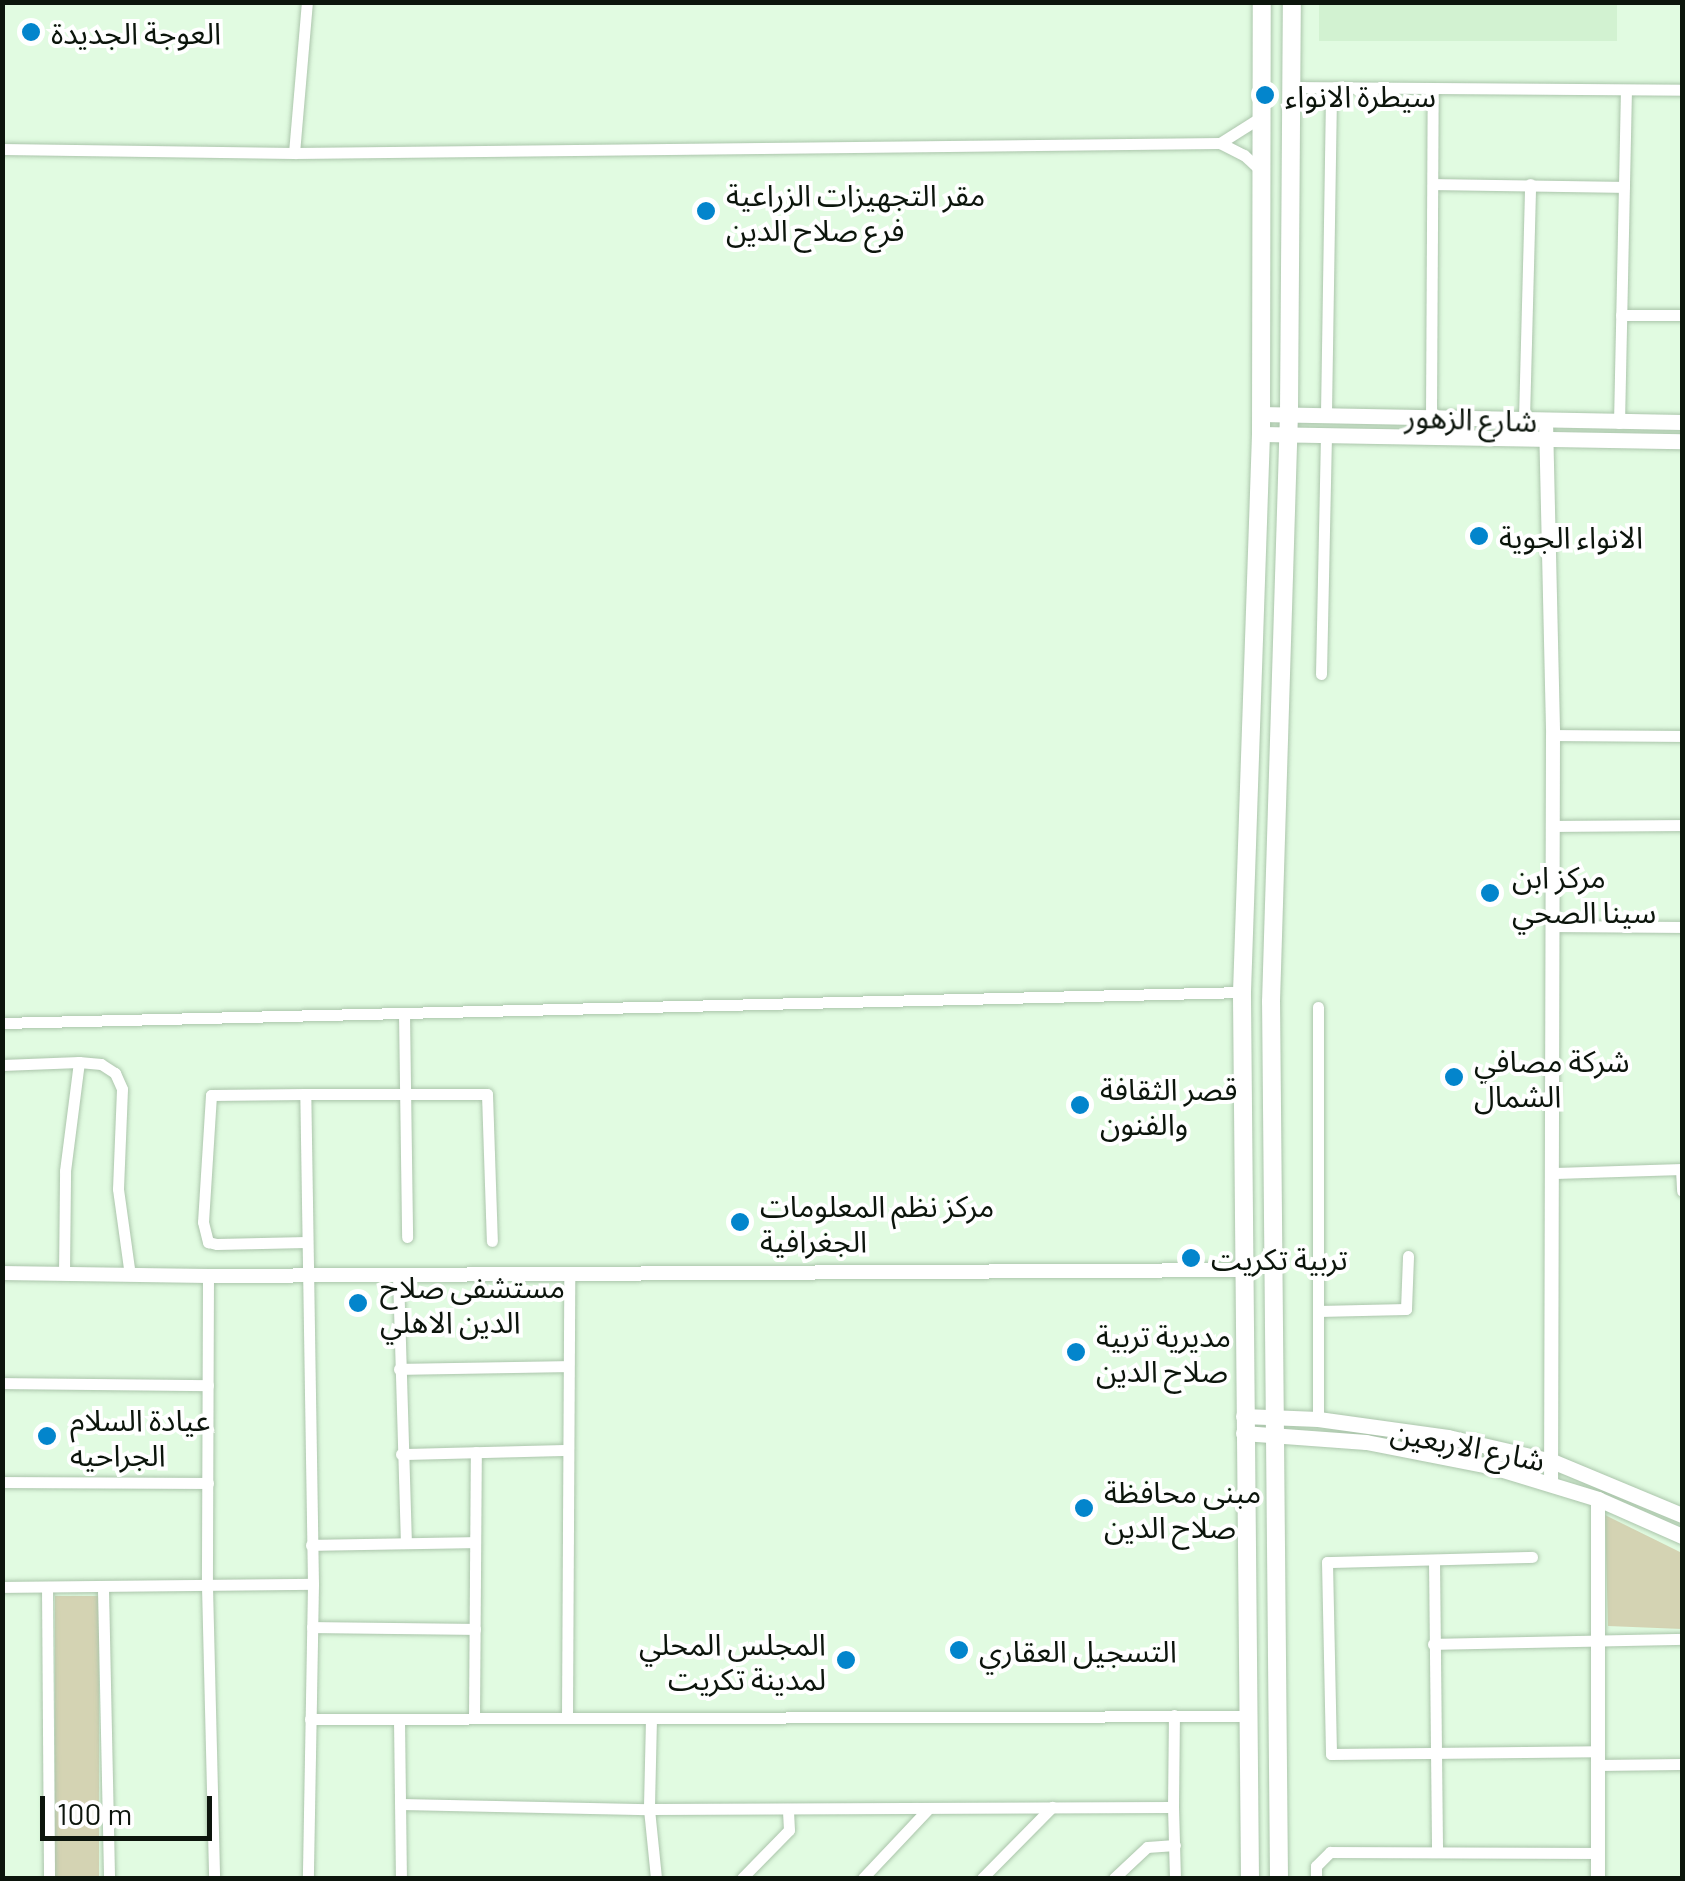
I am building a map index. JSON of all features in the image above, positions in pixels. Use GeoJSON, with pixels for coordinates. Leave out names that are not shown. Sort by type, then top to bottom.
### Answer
{"type":"FeatureCollection","features":[{"type":"Feature","properties":{"kind":"main road"},"geometry":{"type":"LineString","coordinates":[[1250,1878],[1242,992],[1260,434],[1262,2]]}},
{"type":"Feature","properties":{"kind":"main road"},"geometry":{"type":"LineString","coordinates":[[1279,1878],[1271,1002],[1289,412],[1292,2]]}},
{"type":"Feature","properties":{"kind":"main road","name":"شارع الزهور"},"geometry":{"type":"LineString","coordinates":[[1260,414],[1524,419],[1547,429],[1682,440]]}},
{"type":"Feature","properties":{"kind":"main road","name":"شارع الزهور"},"geometry":{"type":"LineString","coordinates":[[1260,434],[1547,429],[1682,422]]}},
{"type":"Feature","properties":{"kind":"main road","name":"شارع الاربعين"},"geometry":{"type":"LineString","coordinates":[[1243,1425],[1318,1419],[1448,1437],[1552,1461],[1611,1482],[1682,1516]]}},
{"type":"Feature","properties":{"kind":"main road"},"geometry":{"type":"LineString","coordinates":[[1275,1424],[1490,1466],[1598,1498],[1682,1536]]}},
{"type":"Feature","properties":{"kind":"street"},"geometry":{"type":"LineString","coordinates":[[294,153],[307,2]]}},
{"type":"Feature","properties":{"kind":"street"},"geometry":{"type":"LineString","coordinates":[[1293,87],[1682,90]]}},
{"type":"Feature","properties":{"kind":"street"},"geometry":{"type":"LineString","coordinates":[[1326,413],[1331,88]]}},
{"type":"Feature","properties":{"kind":"street"},"geometry":{"type":"LineString","coordinates":[[1431,417],[1433,90]]}},
{"type":"Feature","properties":{"kind":"street"},"geometry":{"type":"LineString","coordinates":[[1619,423],[1626,90]]}},
{"type":"Feature","properties":{"kind":"street"},"geometry":{"type":"LineString","coordinates":[[1220,143],[1261,117]]}},
{"type":"Feature","properties":{"kind":"street"},"geometry":{"type":"LineString","coordinates":[[2,149],[294,153],[1220,143],[1244,155],[1262,172]]}},
{"type":"Feature","properties":{"kind":"street"},"geometry":{"type":"LineString","coordinates":[[1434,184],[1624,187]]}},
{"type":"Feature","properties":{"kind":"street"},"geometry":{"type":"LineString","coordinates":[[1524,419],[1530,184]]}},
{"type":"Feature","properties":{"kind":"street"},"geometry":{"type":"LineString","coordinates":[[1622,315],[1682,316]]}},
{"type":"Feature","properties":{"kind":"street"},"geometry":{"type":"LineString","coordinates":[[1547,429],[1554,736],[1551,1484]]}},
{"type":"Feature","properties":{"kind":"street"},"geometry":{"type":"LineString","coordinates":[[1321,674],[1326,434]]}},
{"type":"Feature","properties":{"kind":"street"},"geometry":{"type":"LineString","coordinates":[[1554,736],[1682,736]]}},
{"type":"Feature","properties":{"kind":"street"},"geometry":{"type":"LineString","coordinates":[[1553,826],[1682,825]]}},
{"type":"Feature","properties":{"kind":"street"},"geometry":{"type":"LineString","coordinates":[[1554,926],[1682,926]]}},
{"type":"Feature","properties":{"kind":"street"},"geometry":{"type":"LineString","coordinates":[[2,1023],[1242,992]]}},
{"type":"Feature","properties":{"kind":"street"},"geometry":{"type":"LineString","coordinates":[[1318,1007],[1318,1419]]}},
{"type":"Feature","properties":{"kind":"street"},"geometry":{"type":"LineString","coordinates":[[404,1013],[407,1237]]}},
{"type":"Feature","properties":{"kind":"street"},"geometry":{"type":"LineString","coordinates":[[2,1064],[79,1062],[101,1064],[115,1073],[122,1089],[118,1188],[130,1275]]}},
{"type":"Feature","properties":{"kind":"street"},"geometry":{"type":"LineString","coordinates":[[64,1274],[65,1171],[79,1062]]}},
{"type":"Feature","properties":{"kind":"street"},"geometry":{"type":"LineString","coordinates":[[304,1094],[313,1584],[308,1878]]}},
{"type":"Feature","properties":{"kind":"street"},"geometry":{"type":"LineString","coordinates":[[306,1242],[208,1242],[203,1222],[211,1095],[487,1094],[492,1241]]}},
{"type":"Feature","properties":{"kind":"street"},"geometry":{"type":"LineString","coordinates":[[1555,1173],[1682,1169],[1682,1191]]}},
{"type":"Feature","properties":{"kind":"street"},"geometry":{"type":"LineString","coordinates":[[1318,1312],[1406,1310],[1408,1256]]}},
{"type":"Feature","properties":{"kind":"street"},"geometry":{"type":"LineString","coordinates":[[2,1273],[310,1276],[1244,1270]]}},
{"type":"Feature","properties":{"kind":"street"},"geometry":{"type":"LineString","coordinates":[[567,1718],[568,1274]]}},
{"type":"Feature","properties":{"kind":"street"},"geometry":{"type":"LineString","coordinates":[[398,1275],[406,1543]]}},
{"type":"Feature","properties":{"kind":"street"},"geometry":{"type":"LineString","coordinates":[[208,1276],[208,1586],[214,1878]]}},
{"type":"Feature","properties":{"kind":"street"},"geometry":{"type":"LineString","coordinates":[[399,1369],[568,1366]]}},
{"type":"Feature","properties":{"kind":"street"},"geometry":{"type":"LineString","coordinates":[[2,1384],[208,1385]]}},
{"type":"Feature","properties":{"kind":"street"},"geometry":{"type":"LineString","coordinates":[[401,1454],[568,1450]]}},
{"type":"Feature","properties":{"kind":"street"},"geometry":{"type":"LineString","coordinates":[[474,1718],[476,1452]]}},
{"type":"Feature","properties":{"kind":"street"},"geometry":{"type":"LineString","coordinates":[[2,1482],[208,1483]]}},
{"type":"Feature","properties":{"kind":"street"},"geometry":{"type":"LineString","coordinates":[[1598,1498],[1598,1878]]}},
{"type":"Feature","properties":{"kind":"street"},"geometry":{"type":"LineString","coordinates":[[312,1544],[475,1542]]}},
{"type":"Feature","properties":{"kind":"street"},"geometry":{"type":"LineString","coordinates":[[1532,1557],[1328,1562],[1331,1754],[1432,1751],[1682,1764]]}},
{"type":"Feature","properties":{"kind":"street"},"geometry":{"type":"LineString","coordinates":[[1434,1560],[1432,1751],[1437,1852]]}},
{"type":"Feature","properties":{"kind":"street"},"geometry":{"type":"LineString","coordinates":[[2,1586],[313,1584]]}},
{"type":"Feature","properties":{"kind":"street"},"geometry":{"type":"LineString","coordinates":[[47,1586],[49,1878]]}},
{"type":"Feature","properties":{"kind":"street"},"geometry":{"type":"LineString","coordinates":[[103,1588],[109,1878]]}},
{"type":"Feature","properties":{"kind":"street"},"geometry":{"type":"LineString","coordinates":[[312,1627],[475,1629]]}},
{"type":"Feature","properties":{"kind":"street"},"geometry":{"type":"LineString","coordinates":[[1433,1644],[1682,1639]]}},
{"type":"Feature","properties":{"kind":"street"},"geometry":{"type":"LineString","coordinates":[[1174,1716],[1175,1878]]}},
{"type":"Feature","properties":{"kind":"street"},"geometry":{"type":"LineString","coordinates":[[310,1719],[1249,1716]]}},
{"type":"Feature","properties":{"kind":"street"},"geometry":{"type":"LineString","coordinates":[[652,1718],[649,1808],[656,1878]]}},
{"type":"Feature","properties":{"kind":"street"},"geometry":{"type":"LineString","coordinates":[[399,1719],[401,1878]]}},
{"type":"Feature","properties":{"kind":"street"},"geometry":{"type":"LineString","coordinates":[[401,1804],[788,1809],[1173,1807]]}},
{"type":"Feature","properties":{"kind":"street"},"geometry":{"type":"LineString","coordinates":[[982,1878],[1052,1807]]}},
{"type":"Feature","properties":{"kind":"street"},"geometry":{"type":"LineString","coordinates":[[863,1878],[929,1808]]}},
{"type":"Feature","properties":{"kind":"street"},"geometry":{"type":"LineString","coordinates":[[742,1878],[789,1830],[788,1809]]}},
{"type":"Feature","properties":{"kind":"street"},"geometry":{"type":"LineString","coordinates":[[1114,1878],[1147,1847],[1175,1845]]}},
{"type":"Feature","properties":{"kind":"street"},"geometry":{"type":"LineString","coordinates":[[1316,1878],[1316,1866],[1330,1852],[1598,1854]]}},
{"type":"Feature","properties":{"kind":"shaded area"},"geometry":{"type":"Polygon","coordinates":[[[1319,3],[1617,3],[1617,41],[1319,41],[1319,3]]]}},
{"type":"Feature","properties":{"kind":"shaded area"},"geometry":{"type":"Polygon","coordinates":[[[1605,1515],[1682,1553],[1682,1629],[1608,1626],[1605,1515]]]}},
{"type":"Feature","properties":{"kind":"shaded area"},"geometry":{"type":"Polygon","coordinates":[[[55,1596],[99,1596],[99,1878],[55,1878],[55,1596]]]}},
{"type":"Feature","properties":{"kind":"place","name":"العوجة الجديدة"},"geometry":{"type":"Point","coordinates":[31,32]}},
{"type":"Feature","properties":{"kind":"place","name":"سيطرة الانواء"},"geometry":{"type":"Point","coordinates":[1265,95]}},
{"type":"Feature","properties":{"kind":"place","name":"مقر التجهيزات الزراعية فرع صلاح الدين"},"geometry":{"type":"Point","coordinates":[706,211]}},
{"type":"Feature","properties":{"kind":"place","name":"الانواء الجوية"},"geometry":{"type":"Point","coordinates":[1479,536]}},
{"type":"Feature","properties":{"kind":"place","name":"مركز ابن سينا الصحي"},"geometry":{"type":"Point","coordinates":[1490,893]}},
{"type":"Feature","properties":{"kind":"place","name":"شركة مصافي الشمال"},"geometry":{"type":"Point","coordinates":[1454,1077]}},
{"type":"Feature","properties":{"kind":"place","name":"قصر الثقافة والفنون"},"geometry":{"type":"Point","coordinates":[1080,1105]}},
{"type":"Feature","properties":{"kind":"place","name":"مركز نظم المعلومات الجغرافية"},"geometry":{"type":"Point","coordinates":[740,1222]}},
{"type":"Feature","properties":{"kind":"place","name":"تربية تكريت"},"geometry":{"type":"Point","coordinates":[1191,1258]}},
{"type":"Feature","properties":{"kind":"place","name":"مستشفى صلاح الدين الاهلي"},"geometry":{"type":"Point","coordinates":[358,1303]}},
{"type":"Feature","properties":{"kind":"place","name":"مديرية تربية صلاح الدين"},"geometry":{"type":"Point","coordinates":[1076,1352]}},
{"type":"Feature","properties":{"kind":"place","name":"عيادة السلام الجراحيه"},"geometry":{"type":"Point","coordinates":[47,1436]}},
{"type":"Feature","properties":{"kind":"place","name":"مبنى محافظة صلاح الدين"},"geometry":{"type":"Point","coordinates":[1084,1508]}},
{"type":"Feature","properties":{"kind":"place","name":"التسجيل العقاري"},"geometry":{"type":"Point","coordinates":[959,1650]}},
{"type":"Feature","properties":{"kind":"place","name":"المجلس المحلي لمدينة تكريت"},"geometry":{"type":"Point","coordinates":[846,1660]}}]}
